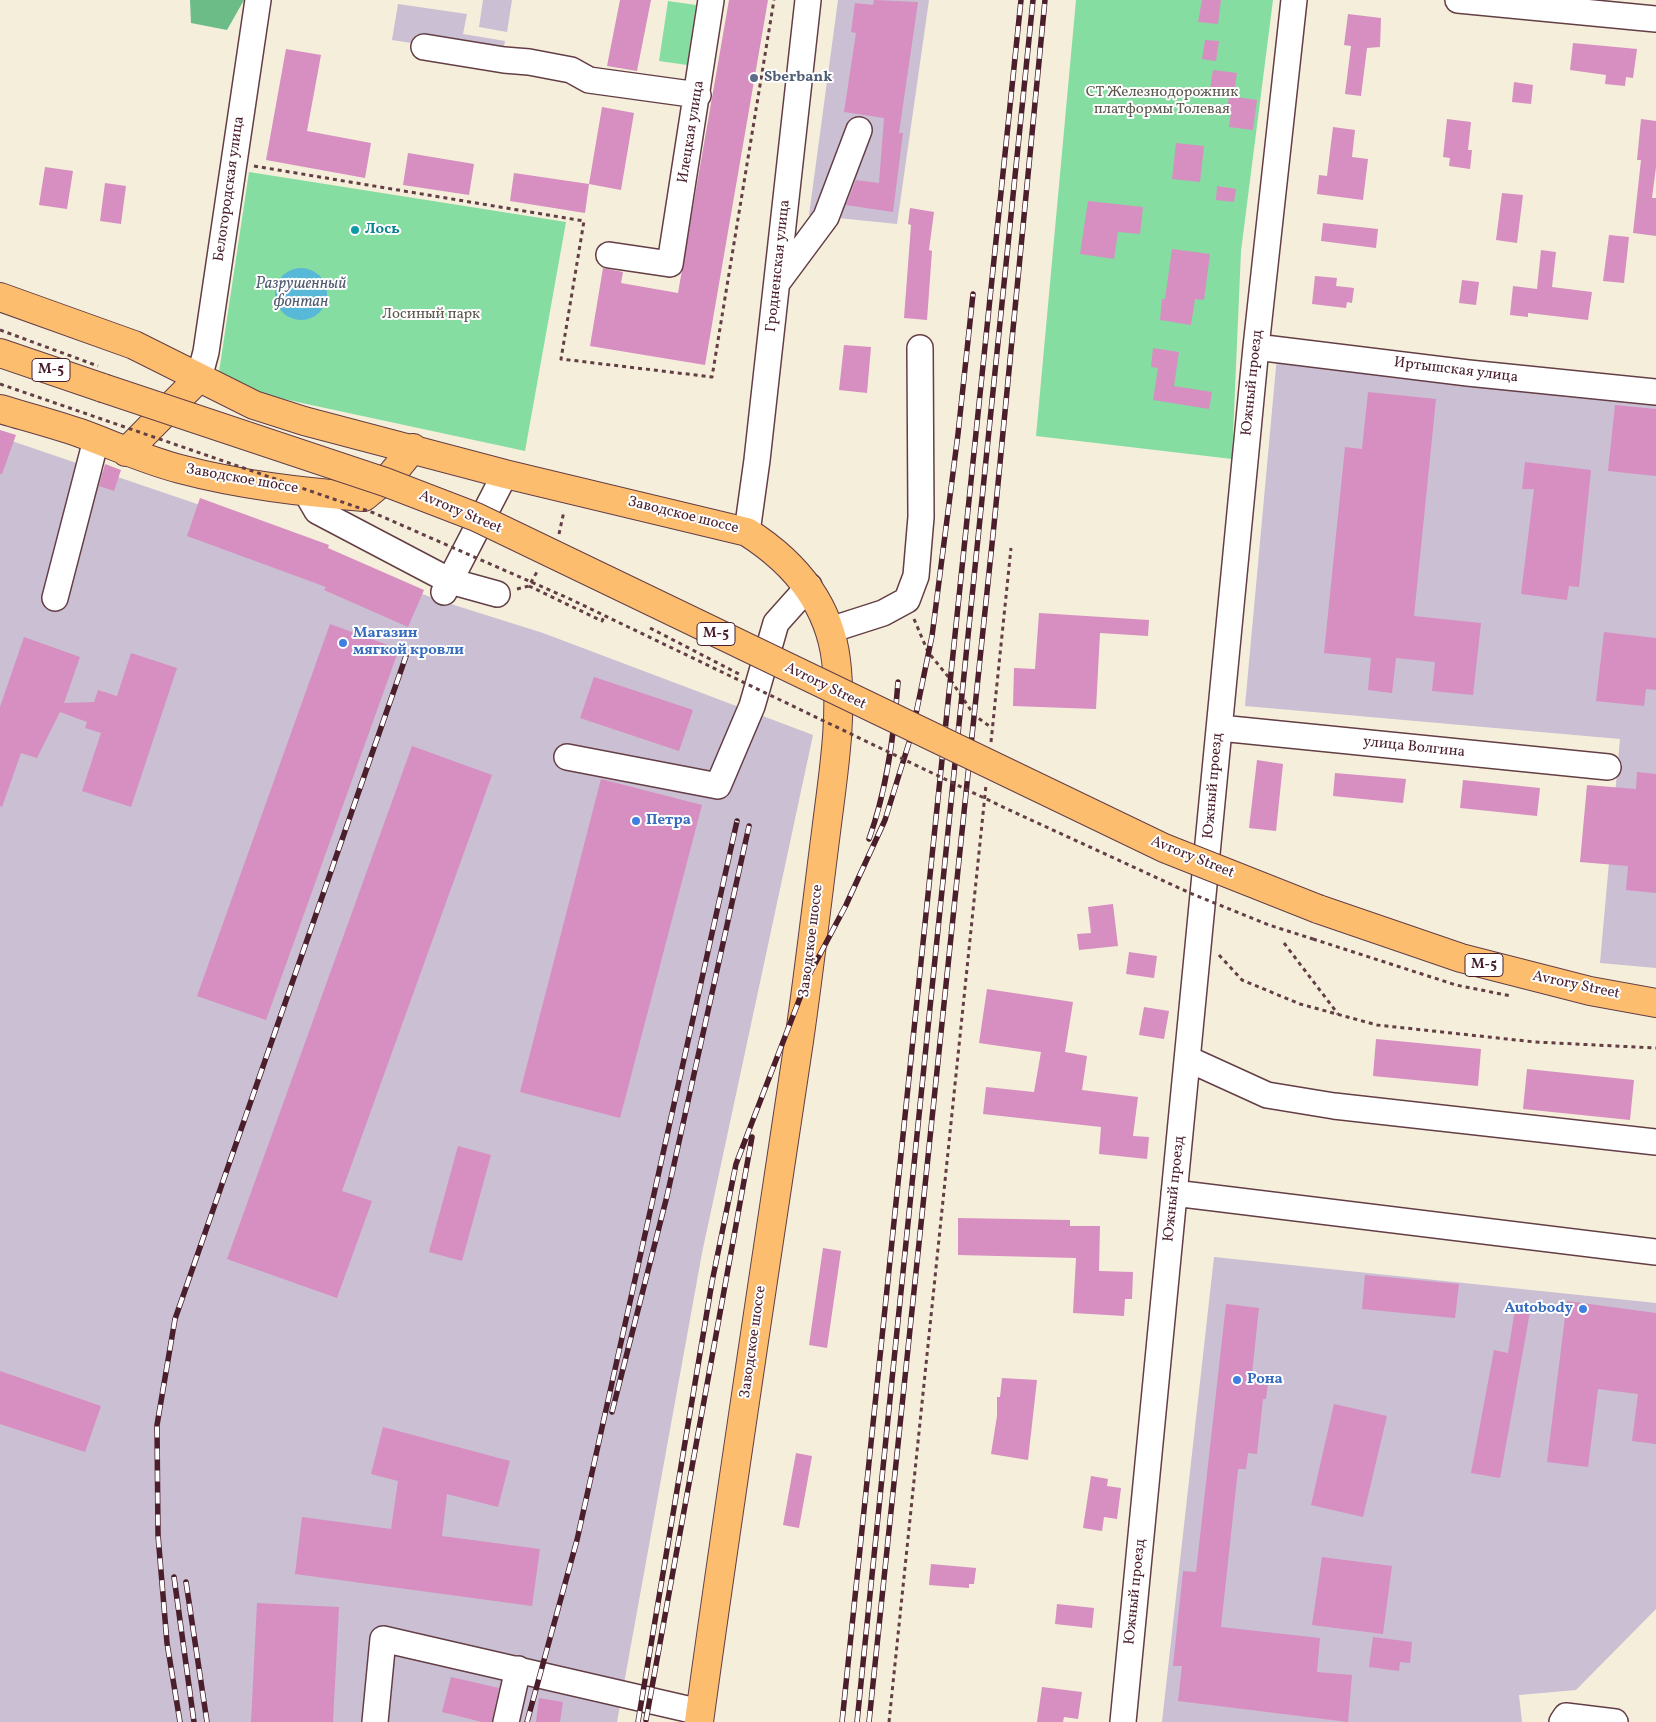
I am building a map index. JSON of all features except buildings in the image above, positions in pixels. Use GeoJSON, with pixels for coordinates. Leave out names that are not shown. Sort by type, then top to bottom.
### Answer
{"type":"FeatureCollection","features":[{"type":"Feature","properties":{"kind":"main road","name":"Заводское шоссе"},"geometry":{"type":"LineString","coordinates":[[0,297],[134,345],[254,405],[304,421],[413,448],[505,474],[747,532],[765,544],[809,586],[830,630],[836,659],[839,723],[808,977],[699,1717]]}},
{"type":"Feature","properties":{"kind":"main road","name":"Avrory Street"},"geometry":{"type":"LineString","coordinates":[[0,352],[385,482],[476,517],[1156,844],[1318,909],[1461,958],[1590,991],[1656,1003]]}},
{"type":"Feature","properties":{"kind":"main road"},"geometry":{"type":"LineString","coordinates":[[126,452],[199,378]]}},
{"type":"Feature","properties":{"kind":"main road","name":"Заводское шоссе"},"geometry":{"type":"LineString","coordinates":[[0,409],[178,468],[223,480],[306,492],[364,497],[392,474],[413,448]]}},
{"type":"Feature","properties":{"kind":"street","name":"Белогородская улица"},"geometry":{"type":"LineString","coordinates":[[199,378],[206,352],[258,0]]}},
{"type":"Feature","properties":{"kind":"street","name":"Илецкая улица"},"geometry":{"type":"LineString","coordinates":[[609,255],[670,264],[698,95],[711,0]]}},
{"type":"Feature","properties":{"kind":"street","name":"Гродненская улица"},"geometry":{"type":"LineString","coordinates":[[747,532],[808,0]]}},
{"type":"Feature","properties":{"kind":"street","name":"Южный проезд"},"geometry":{"type":"LineString","coordinates":[[1123,1722],[1256,347],[1294,0]]}},
{"type":"Feature","properties":{"kind":"street"},"geometry":{"type":"LineString","coordinates":[[1458,0],[1656,19]]}},
{"type":"Feature","properties":{"kind":"street"},"geometry":{"type":"LineString","coordinates":[[424,47],[571,70],[589,80],[698,95]]}},
{"type":"Feature","properties":{"kind":"street"},"geometry":{"type":"LineString","coordinates":[[777,283],[826,217],[859,130]]}},
{"type":"Feature","properties":{"kind":"street","name":"Иртышская улица"},"geometry":{"type":"LineString","coordinates":[[1256,347],[1468,373],[1656,392]]}},
{"type":"Feature","properties":{"kind":"street"},"geometry":{"type":"LineString","coordinates":[[830,630],[883,613],[907,600],[916,576],[921,517],[920,348]]}},
{"type":"Feature","properties":{"kind":"street"},"geometry":{"type":"LineString","coordinates":[[55,598],[96,440]]}},
{"type":"Feature","properties":{"kind":"street"},"geometry":{"type":"LineString","coordinates":[[447,586],[505,474]]}},
{"type":"Feature","properties":{"kind":"street"},"geometry":{"type":"LineString","coordinates":[[306,492],[317,510],[447,586],[497,594]]}},
{"type":"Feature","properties":{"kind":"street"},"geometry":{"type":"LineString","coordinates":[[567,756],[718,786],[752,706],[776,624],[809,586]]}},
{"type":"Feature","properties":{"kind":"street","name":"улица Волгина"},"geometry":{"type":"LineString","coordinates":[[1220,728],[1608,767]]}},
{"type":"Feature","properties":{"kind":"street"},"geometry":{"type":"LineString","coordinates":[[1188,1058],[1267,1095],[1334,1106],[1656,1142]]}},
{"type":"Feature","properties":{"kind":"street"},"geometry":{"type":"LineString","coordinates":[[1174,1192],[1656,1252]]}},
{"type":"Feature","properties":{"kind":"street"},"geometry":{"type":"LineString","coordinates":[[376,1722],[382,1639],[518,1669],[699,1717]]}},
{"type":"Feature","properties":{"kind":"street"},"geometry":{"type":"LineString","coordinates":[[506,1722],[518,1669]]}},
{"type":"Feature","properties":{"kind":"street"},"geometry":{"type":"LineString","coordinates":[[1564,1719],[1615,1722]]}},
{"type":"Feature","properties":{"kind":"path"},"geometry":{"type":"LineString","coordinates":[[248,165],[584,221],[561,360],[712,377],[774,0]]}},
{"type":"Feature","properties":{"kind":"path"},"geometry":{"type":"LineString","coordinates":[[0,384],[374,513],[604,617],[1005,808],[1190,892],[1269,925],[1312,940]]}},
{"type":"Feature","properties":{"kind":"path"},"geometry":{"type":"LineString","coordinates":[[990,748],[1011,548]]}},
{"type":"Feature","properties":{"kind":"path"},"geometry":{"type":"LineString","coordinates":[[529,586],[602,621],[604,617]]}},
{"type":"Feature","properties":{"kind":"path"},"geometry":{"type":"LineString","coordinates":[[907,600],[928,652],[950,679],[974,715],[992,728]]}},
{"type":"Feature","properties":{"kind":"path"},"geometry":{"type":"LineString","coordinates":[[889,1722],[987,778]]}},
{"type":"Feature","properties":{"kind":"path"},"geometry":{"type":"LineString","coordinates":[[1200,934],[1242,980],[1300,1004],[1377,1025],[1535,1042],[1656,1048]]}},
{"type":"Feature","properties":{"kind":"path"},"geometry":{"type":"LineString","coordinates":[[1284,943],[1339,1014]]}},
{"type":"Feature","properties":{"kind":"shaded area"},"geometry":{"type":"Polygon","coordinates":[[[483,0],[512,0],[507,32],[479,27],[483,0]]]}},
{"type":"Feature","properties":{"kind":"shaded area"},"geometry":{"type":"Polygon","coordinates":[[[838,0],[929,0],[897,224],[809,215],[838,0]]]}},
{"type":"Feature","properties":{"kind":"shaded area"},"geometry":{"type":"Polygon","coordinates":[[[398,4],[467,14],[463,34],[505,41],[502,57],[392,40],[398,4]]]}},
{"type":"Feature","properties":{"kind":"shaded area"},"geometry":{"type":"Polygon","coordinates":[[[1277,356],[1656,389],[1656,968],[1600,963],[1620,739],[1245,706],[1277,356]]]}},
{"type":"Feature","properties":{"kind":"shaded area"},"geometry":{"type":"Polygon","coordinates":[[[0,437],[203,506],[435,599],[543,633],[813,735],[702,1253],[617,1722],[0,1722],[0,437]]]}},
{"type":"Feature","properties":{"kind":"shaded area"},"geometry":{"type":"Polygon","coordinates":[[[1214,1257],[1656,1303],[1656,1609],[1576,1690],[1519,1695],[1522,1722],[1162,1722],[1214,1257]]]}},
{"type":"Feature","properties":{"kind":"green space"},"geometry":{"type":"Polygon","coordinates":[[[190,0],[244,0],[227,30],[191,23],[190,0]]]}},
{"type":"Feature","properties":{"kind":"green space","name":"СТ Железнодорожник платформы Толевая"},"geometry":{"type":"Polygon","coordinates":[[[1076,0],[1273,0],[1241,251],[1232,459],[1036,436],[1076,0]]]}},
{"type":"Feature","properties":{"kind":"green space"},"geometry":{"type":"Polygon","coordinates":[[[668,1],[696,5],[687,65],[659,61],[668,1]]]}},
{"type":"Feature","properties":{"kind":"green space","name":"Лосиный парк"},"geometry":{"type":"Polygon","coordinates":[[[249,172],[566,222],[525,451],[251,392],[219,372],[249,172]]]}},
{"type":"Feature","properties":{"kind":"water","name":"Разрушенный фонтан"},"geometry":{"type":"Polygon","coordinates":[[[301,268],[311,270],[319,276],[325,284],[327,294],[325,304],[319,312],[311,318],[301,320],[291,318],[283,312],[277,304],[275,294],[277,284],[283,276],[291,270],[301,268]]]}},
{"type":"Feature","properties":{"kind":"railway"},"geometry":{"type":"LineString","coordinates":[[842,1722],[1021,0]]}},
{"type":"Feature","properties":{"kind":"railway"},"geometry":{"type":"LineString","coordinates":[[857,1722],[1033,0]]}},
{"type":"Feature","properties":{"kind":"railway"},"geometry":{"type":"LineString","coordinates":[[869,1722],[994,525],[1045,0]]}},
{"type":"Feature","properties":{"kind":"railway"},"geometry":{"type":"LineString","coordinates":[[638,1722],[712,1282],[736,1164],[808,977],[846,905],[885,820],[912,733],[932,636],[958,434],[973,294]]}},
{"type":"Feature","properties":{"kind":"railway"},"geometry":{"type":"LineString","coordinates":[[180,1722],[167,1643],[158,1535],[157,1425],[175,1319],[406,656]]}},
{"type":"Feature","properties":{"kind":"railway"},"geometry":{"type":"LineString","coordinates":[[869,839],[881,801],[889,762],[898,682]]}},
{"type":"Feature","properties":{"kind":"railway"},"geometry":{"type":"LineString","coordinates":[[527,1722],[577,1540],[737,821]]}},
{"type":"Feature","properties":{"kind":"railway"},"geometry":{"type":"LineString","coordinates":[[612,1412],[667,1196],[749,826]]}},
{"type":"Feature","properties":{"kind":"railway"},"geometry":{"type":"LineString","coordinates":[[646,1720],[752,1137]]}},
{"type":"Feature","properties":{"kind":"railway"},"geometry":{"type":"LineString","coordinates":[[174,1577],[194,1722]]}},
{"type":"Feature","properties":{"kind":"railway"},"geometry":{"type":"LineString","coordinates":[[186,1582],[207,1722]]}},
{"type":"Feature","properties":{"kind":"place","name":"Sberbank"},"geometry":{"type":"Point","coordinates":[754,78]}},
{"type":"Feature","properties":{"kind":"place","name":"Лось"},"geometry":{"type":"Point","coordinates":[355,230]}},
{"type":"Feature","properties":{"kind":"place","name":"Магазин мягкой кровли"},"geometry":{"type":"Point","coordinates":[343,643]}},
{"type":"Feature","properties":{"kind":"place","name":"Петра"},"geometry":{"type":"Point","coordinates":[636,821]}},
{"type":"Feature","properties":{"kind":"place","name":"Autobody"},"geometry":{"type":"Point","coordinates":[1583,1309]}},
{"type":"Feature","properties":{"kind":"place","name":"Рона"},"geometry":{"type":"Point","coordinates":[1237,1380]}}]}
